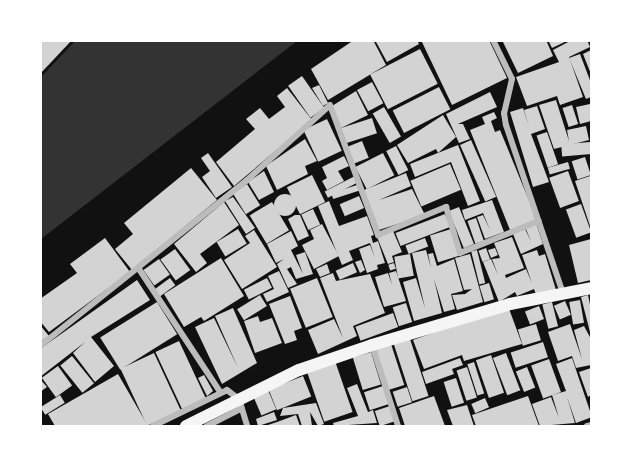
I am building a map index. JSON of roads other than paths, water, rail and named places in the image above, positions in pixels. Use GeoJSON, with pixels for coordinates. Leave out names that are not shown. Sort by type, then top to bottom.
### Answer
{"type":"FeatureCollection","features":[{"type":"Feature","properties":{"kind":"main road"},"geometry":{"type":"LineString","coordinates":[[186,426],[241,403],[299,370],[372,345],[510,304],[591,288]]}},
{"type":"Feature","properties":{"kind":"street"},"geometry":{"type":"LineString","coordinates":[[494,40],[512,80],[504,113],[506,125],[563,293]]}},
{"type":"Feature","properties":{"kind":"street"},"geometry":{"type":"LineString","coordinates":[[40,346],[138,268],[330,105],[378,235],[446,207],[460,253],[539,221]]}},
{"type":"Feature","properties":{"kind":"street"},"geometry":{"type":"LineString","coordinates":[[138,268],[220,392]]}},
{"type":"Feature","properties":{"kind":"street"},"geometry":{"type":"LineString","coordinates":[[372,345],[399,426]]}},
{"type":"Feature","properties":{"kind":"street"},"geometry":{"type":"LineString","coordinates":[[153,426],[220,392],[230,390],[241,403],[248,426]]}},
{"type":"Feature","properties":{"kind":"street"},"geometry":{"type":"LineString","coordinates":[[207,426],[241,403]]}},
{"type":"Feature","properties":{"kind":"street"},"geometry":{"type":"LineString","coordinates":[[587,426],[591,425]]}}]}
